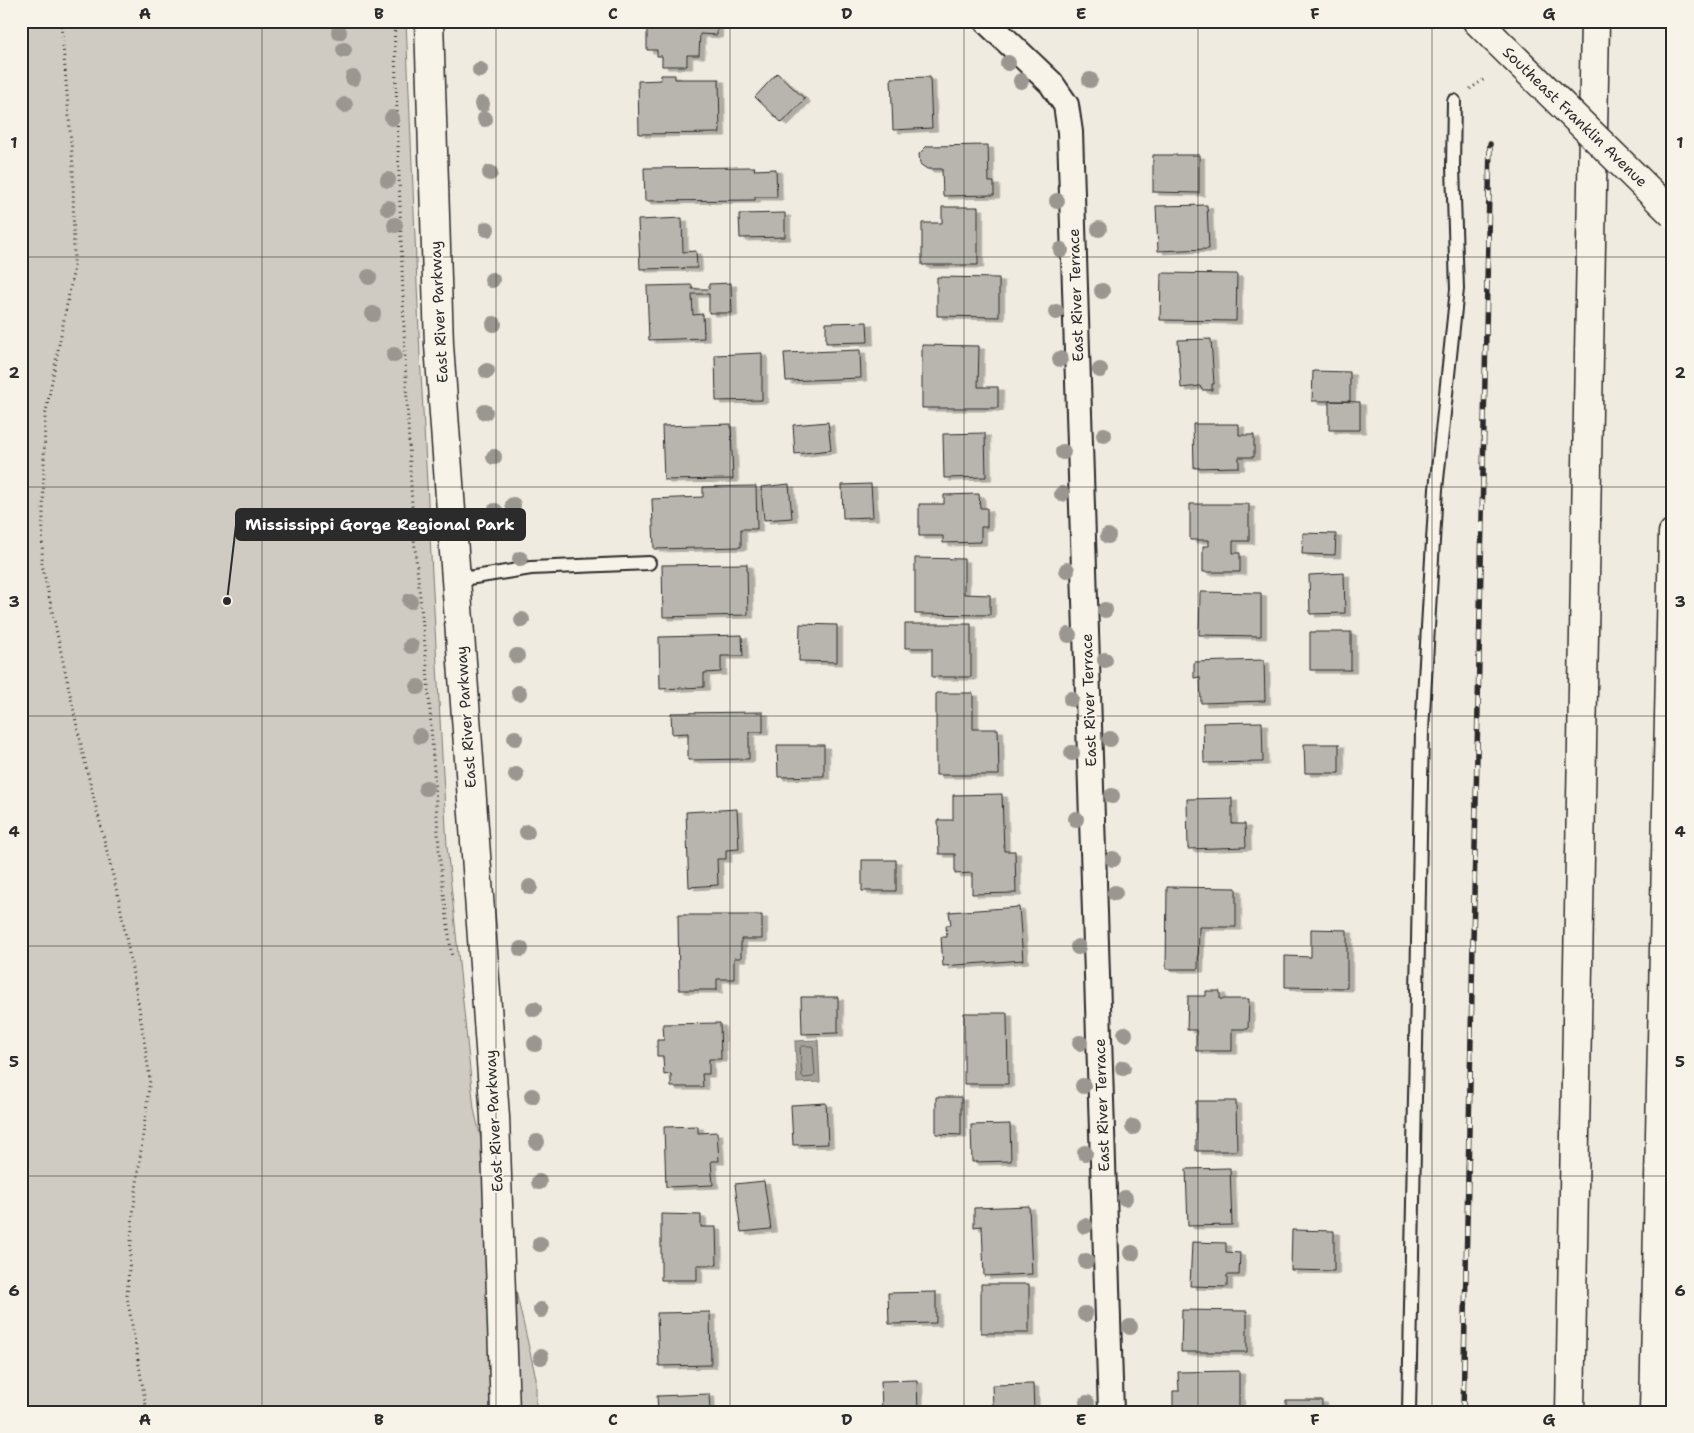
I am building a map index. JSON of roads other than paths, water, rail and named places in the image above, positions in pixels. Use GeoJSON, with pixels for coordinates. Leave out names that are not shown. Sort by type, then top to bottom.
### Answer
{"type":"FeatureCollection","features":[{"type":"Feature","properties":{"kind":"main road","name":"East River Parkway"},"geometry":{"type":"LineString","coordinates":[[429,21],[440,345],[495,1117],[505,1412]]}},
{"type":"Feature","properties":{"kind":"main road"},"geometry":{"type":"LineString","coordinates":[[1570,1412],[1595,21]]}},
{"type":"Feature","properties":{"kind":"main road","name":"Southeast Franklin Avenue"},"geometry":{"type":"LineString","coordinates":[[1485,30],[1673,214]]}},
{"type":"Feature","properties":{"kind":"main road"},"geometry":{"type":"LineString","coordinates":[[1654,1412],[1673,533]]}},
{"type":"Feature","properties":{"kind":"street","name":"East River Terrace"},"geometry":{"type":"LineString","coordinates":[[986,21],[1051,83],[1066,105],[1070,132],[1111,1412]]}},
{"type":"Feature","properties":{"kind":"lane"},"geometry":{"type":"LineString","coordinates":[[1409,1412],[1422,731],[1436,489],[1457,289],[1453,167],[1454,101]]}},
{"type":"Feature","properties":{"kind":"lane"},"geometry":{"type":"LineString","coordinates":[[456,580],[531,568],[649,563]]}},
{"type":"Feature","properties":{"kind":"water"},"geometry":{"type":"Polygon","coordinates":[[[818,1040],[820,1082],[797,1083],[795,1041],[818,1040]]]}},
{"type":"Feature","properties":{"kind":"railway"},"geometry":{"type":"LineString","coordinates":[[1463,1412],[1490,144]]}},
{"type":"Feature","properties":{"kind":"place","name":"Mississippi Gorge Regional Park"},"geometry":{"type":"Point","coordinates":[227,601]}}]}
